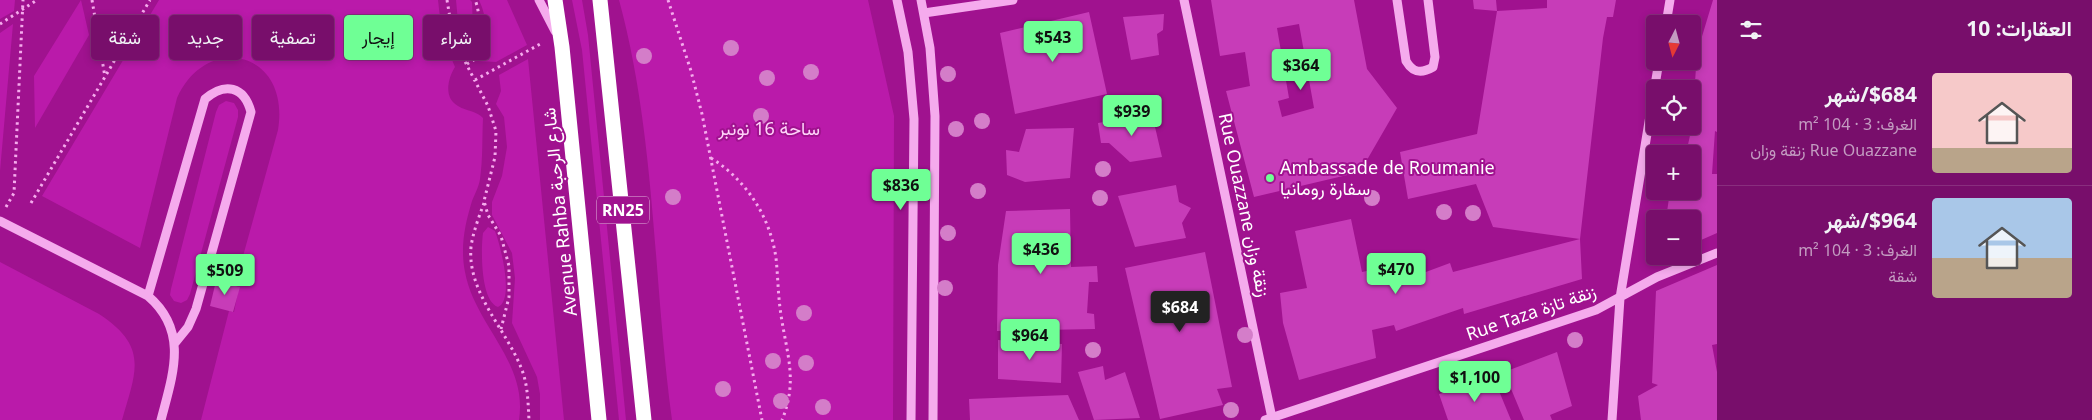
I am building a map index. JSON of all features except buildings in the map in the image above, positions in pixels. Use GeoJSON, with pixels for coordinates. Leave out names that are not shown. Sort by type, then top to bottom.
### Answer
{"type":"FeatureCollection","features":[{"type":"Feature","properties":{"kind":"highway","name":"Avenue Rahba شارع الرحبة"},"geometry":{"type":"LineString","coordinates":[[555,0],[599,420]]}},
{"type":"Feature","properties":{"kind":"highway","name":"RN25"},"geometry":{"type":"LineString","coordinates":[[600,0],[644,420]]}},
{"type":"Feature","properties":{"kind":"street"},"geometry":{"type":"LineString","coordinates":[[539,0],[559,41]]}},
{"type":"Feature","properties":{"kind":"street"},"geometry":{"type":"LineString","coordinates":[[897,0],[908,52],[914,119],[911,420]]}},
{"type":"Feature","properties":{"kind":"street"},"geometry":{"type":"LineString","coordinates":[[921,0],[924,12],[935,116],[933,420]]}},
{"type":"Feature","properties":{"kind":"street"},"geometry":{"type":"LineString","coordinates":[[924,12],[1013,0]]}},
{"type":"Feature","properties":{"kind":"street","name":"Rue Ouazzane زنقة وزان"},"geometry":{"type":"LineString","coordinates":[[1184,0],[1269,419]]}},
{"type":"Feature","properties":{"kind":"street"},"geometry":{"type":"LineString","coordinates":[[1397,0],[1406,61],[1410,68],[1417,72],[1433,67],[1435,58],[1428,0]]}},
{"type":"Feature","properties":{"kind":"street"},"geometry":{"type":"LineString","coordinates":[[1668,15],[1670,0]]}},
{"type":"Feature","properties":{"kind":"street"},"geometry":{"type":"LineString","coordinates":[[1612,420],[1620,298],[1658,70]]}},
{"type":"Feature","properties":{"kind":"street"},"geometry":{"type":"LineString","coordinates":[[148,296],[206,99],[215,90],[227,88],[239,91],[248,100],[251,112],[196,309],[188,327],[175,343]]}},
{"type":"Feature","properties":{"kind":"street"},"geometry":{"type":"LineString","coordinates":[[0,220],[148,296],[162,308],[169,319],[175,343],[173,369],[161,420]]}},
{"type":"Feature","properties":{"kind":"street","name":"Rue Taza زنقة تازة"},"geometry":{"type":"LineString","coordinates":[[1269,419],[1596,310],[1657,277],[1717,253]]}},
{"type":"Feature","properties":{"kind":"path"},"geometry":{"type":"LineString","coordinates":[[5,210],[14,193],[23,0]]}},
{"type":"Feature","properties":{"kind":"path"},"geometry":{"type":"LineString","coordinates":[[0,24],[38,0]]}},
{"type":"Feature","properties":{"kind":"path"},"geometry":{"type":"LineString","coordinates":[[92,0],[105,78]]}},
{"type":"Feature","properties":{"kind":"path"},"geometry":{"type":"LineString","coordinates":[[31,203],[150,0]]}},
{"type":"Feature","properties":{"kind":"path"},"geometry":{"type":"LineString","coordinates":[[447,0],[452,30],[488,106],[496,131],[496,157],[473,233],[472,266],[483,297],[523,373],[529,420]]}},
{"type":"Feature","properties":{"kind":"path"},"geometry":{"type":"LineString","coordinates":[[467,64],[476,59],[478,54],[479,23],[475,0]]}},
{"type":"Feature","properties":{"kind":"path"},"geometry":{"type":"LineString","coordinates":[[668,0],[691,71],[711,158],[762,420]]}},
{"type":"Feature","properties":{"kind":"path"},"geometry":{"type":"LineString","coordinates":[[475,80],[559,41]]}},
{"type":"Feature","properties":{"kind":"path"},"geometry":{"type":"LineString","coordinates":[[711,158],[729,170],[743,184],[755,200],[771,237],[775,256],[781,314],[792,368],[790,395],[782,420]]}},
{"type":"Feature","properties":{"kind":"path"},"geometry":{"type":"LineString","coordinates":[[484,200],[488,216],[501,236],[509,266],[510,297],[501,329]]}},
{"type":"Feature","properties":{"kind":"green space"},"geometry":{"type":"Polygon","coordinates":[[[0,0],[15,0],[14,11],[0,19],[0,0]]]}},
{"type":"Feature","properties":{"kind":"green space"},"geometry":{"type":"Polygon","coordinates":[[[81,0],[89,35],[35,128],[34,76],[81,0]]]}},
{"type":"Feature","properties":{"kind":"green space"},"geometry":{"type":"Polygon","coordinates":[[[159,0],[438,0],[440,15],[423,15],[423,60],[452,60],[455,67],[450,77],[448,88],[450,98],[458,106],[483,118],[480,179],[465,227],[463,254],[465,272],[479,310],[509,361],[516,380],[520,399],[519,420],[201,420],[229,311],[234,312],[239,287],[235,285],[278,130],[279,103],[272,82],[259,67],[242,59],[242,15],[169,15],[169,60],[219,60],[207,64],[190,77],[177,98],[140,248],[42,196],[123,60],[159,60],[159,15],[150,15],[159,0]]]}},
{"type":"Feature","properties":{"kind":"green space"},"geometry":{"type":"Polygon","coordinates":[[[456,0],[470,0],[472,2],[472,15],[457,15],[456,0]]]}},
{"type":"Feature","properties":{"kind":"green space"},"geometry":{"type":"Polygon","coordinates":[[[479,0],[507,0],[527,45],[496,62],[478,61],[490,60],[490,15],[484,15],[479,0]]]}},
{"type":"Feature","properties":{"kind":"green space"},"geometry":{"type":"Polygon","coordinates":[[[572,0],[582,0],[588,35],[626,420],[619,420],[582,50],[572,0]]]}},
{"type":"Feature","properties":{"kind":"green space","name":"ساحة 16 نونبر"},"geometry":{"type":"Polygon","coordinates":[[[619,0],[868,0],[894,116],[893,420],[672,420],[647,156],[631,51],[619,0]]]}},
{"type":"Feature","properties":{"kind":"green space"},"geometry":{"type":"Polygon","coordinates":[[[13,24],[0,171],[0,33],[13,24]]]}},
{"type":"Feature","properties":{"kind":"green space"},"geometry":{"type":"Polygon","coordinates":[[[528,59],[564,420],[540,420],[540,394],[537,377],[512,323],[515,278],[512,253],[492,215],[492,202],[502,176],[507,147],[504,117],[496,104],[501,91],[499,75],[528,59]]]}},
{"type":"Feature","properties":{"kind":"green space"},"geometry":{"type":"Polygon","coordinates":[[[226,101],[234,103],[238,110],[238,117],[190,294],[187,300],[181,303],[174,301],[170,295],[171,289],[216,112],[219,105],[226,101]]]}},
{"type":"Feature","properties":{"kind":"green space"},"geometry":{"type":"Polygon","coordinates":[[[488,227],[495,231],[505,271],[505,294],[503,302],[498,307],[492,303],[488,295],[483,273],[483,233],[488,227]]]}},
{"type":"Feature","properties":{"kind":"green space"},"geometry":{"type":"Polygon","coordinates":[[[0,262],[99,314],[115,326],[126,338],[132,349],[134,374],[122,420],[0,420],[0,262]]]}},
{"type":"Feature","properties":{"kind":"place","name":"Ambassade de Roumanie سفارة رومانيا"},"geometry":{"type":"Point","coordinates":[1270,178]}}]}
